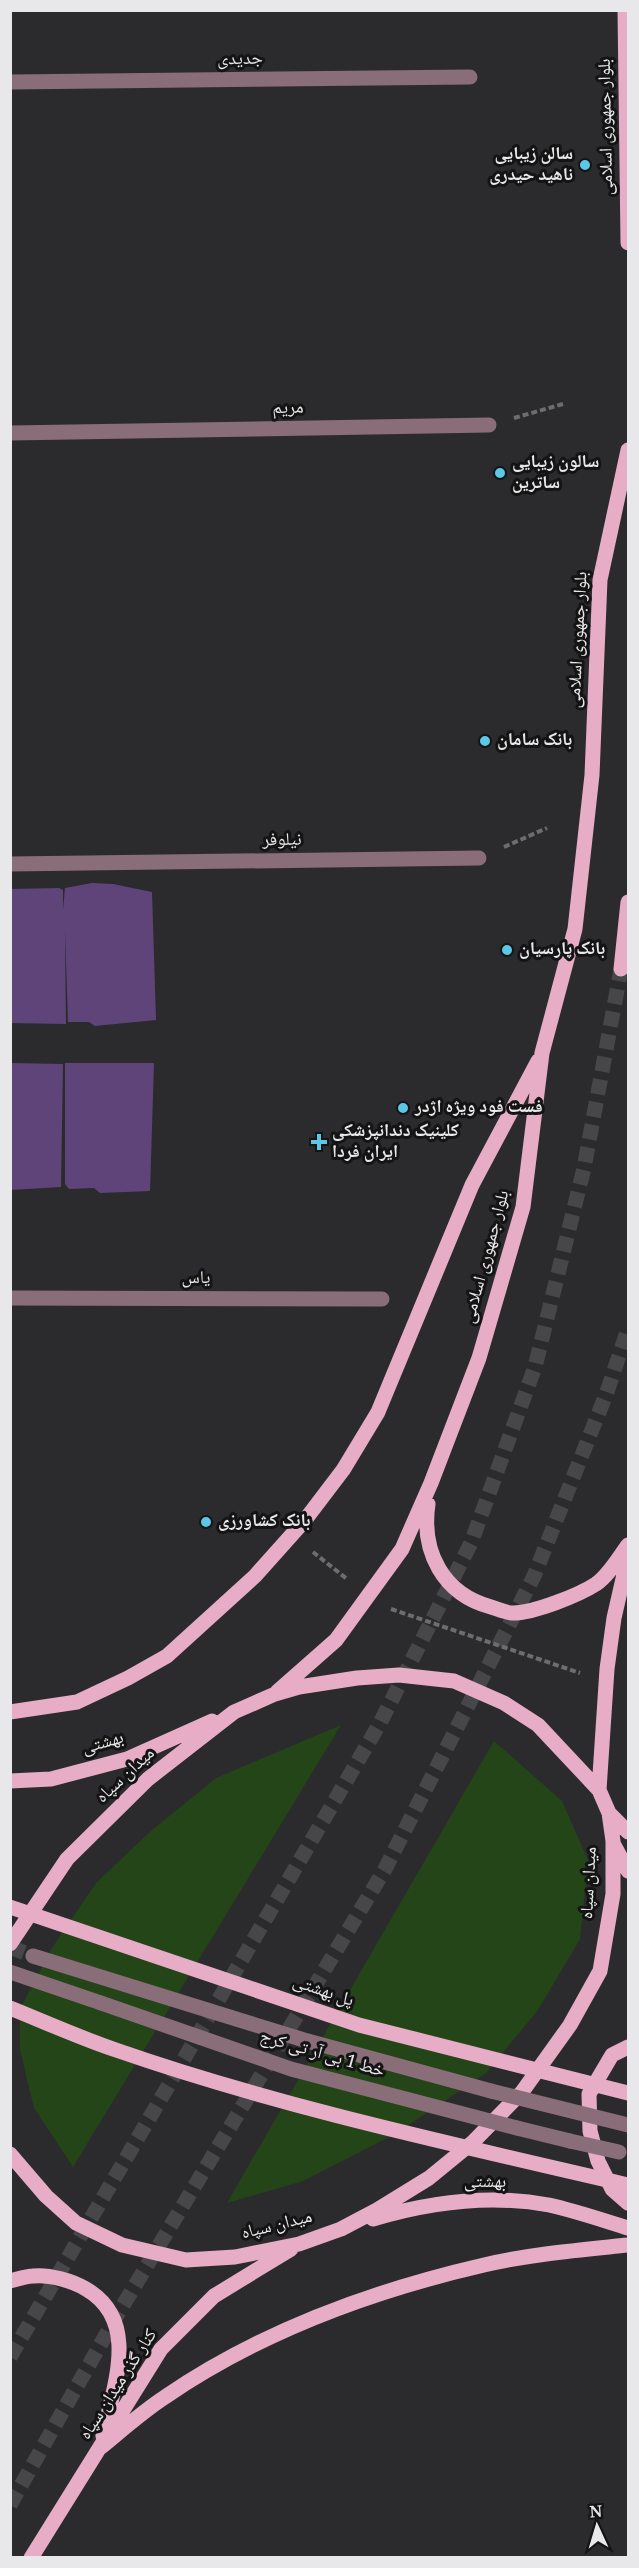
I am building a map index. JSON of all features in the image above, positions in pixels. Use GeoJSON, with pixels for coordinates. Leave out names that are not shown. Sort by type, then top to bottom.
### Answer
{"type":"FeatureCollection","features":[{"type":"Feature","properties":{"kind":"main road","name":"بلوار جمهوری اسلامی"},"geometry":{"type":"LineString","coordinates":[[625,10],[628,243]]}},
{"type":"Feature","properties":{"kind":"main road","name":"بلوار جمهوری اسلامی"},"geometry":{"type":"LineString","coordinates":[[275,1694],[336,1640],[402,1549],[431,1483],[479,1358],[523,1207],[542,1053],[575,929],[592,775],[600,580],[628,450]]}},
{"type":"Feature","properties":{"kind":"main road"},"geometry":{"type":"LineString","coordinates":[[621,969],[628,902]]}},
{"type":"Feature","properties":{"kind":"main road"},"geometry":{"type":"LineString","coordinates":[[10,1712],[77,1702],[128,1678],[167,1656],[255,1576],[305,1520],[343,1470],[378,1412],[472,1185],[542,1053]]}},
{"type":"Feature","properties":{"kind":"main road"},"geometry":{"type":"LineString","coordinates":[[431,1483],[424,1525],[432,1556],[448,1583],[477,1603],[513,1613],[548,1605],[573,1596],[598,1583],[628,1545]]}},
{"type":"Feature","properties":{"kind":"main road"},"geometry":{"type":"LineString","coordinates":[[599,1790],[609,1658],[614,1618],[628,1557]]}},
{"type":"Feature","properties":{"kind":"main road","name":"میدان سپاه"},"geometry":{"type":"LineString","coordinates":[[10,1944],[68,1859],[148,1779],[234,1712],[275,1694],[357,1677],[399,1675],[454,1681],[504,1703],[538,1725],[599,1790],[609,1813],[613,1841],[613,1894],[600,1971],[570,2025],[522,2092],[473,2142],[429,2178],[341,2229],[299,2244],[235,2257],[186,2260],[122,2245],[76,2223],[46,2196],[10,2154]]}},
{"type":"Feature","properties":{"kind":"main road","name":"بهشتى"},"geometry":{"type":"LineString","coordinates":[[10,1781],[51,1779],[127,1759],[234,1712]]}},
{"type":"Feature","properties":{"kind":"main road"},"geometry":{"type":"LineString","coordinates":[[609,1813],[628,1832]]}},
{"type":"Feature","properties":{"kind":"main road"},"geometry":{"type":"LineString","coordinates":[[613,1841],[628,1871]]}},
{"type":"Feature","properties":{"kind":"main road","name":"پل بهشتی"},"geometry":{"type":"LineString","coordinates":[[10,1906],[359,2025],[628,2093]]}},
{"type":"Feature","properties":{"kind":"main road"},"geometry":{"type":"LineString","coordinates":[[10,2008],[115,2050],[233,2087],[363,2123],[628,2185]]}},
{"type":"Feature","properties":{"kind":"main road"},"geometry":{"type":"LineString","coordinates":[[628,2047],[612,2055],[589,2094],[590,2131],[598,2161],[612,2189],[628,2203]]}},
{"type":"Feature","properties":{"kind":"main road","name":"بهشتى"},"geometry":{"type":"LineString","coordinates":[[341,2229],[413,2207],[479,2199],[548,2205],[628,2228]]}},
{"type":"Feature","properties":{"kind":"main road","name":"کنار گذر میدان سپاه"},"geometry":{"type":"LineString","coordinates":[[31,2558],[161,2349],[214,2296],[299,2244]]}},
{"type":"Feature","properties":{"kind":"main road"},"geometry":{"type":"LineString","coordinates":[[100,2448],[164,2397],[242,2351],[318,2315],[380,2293],[485,2265],[549,2254],[628,2245]]}},
{"type":"Feature","properties":{"kind":"main road"},"geometry":{"type":"LineString","coordinates":[[10,2281],[35,2275],[77,2283],[98,2296],[112,2312],[120,2339],[118,2365],[100,2448]]}},
{"type":"Feature","properties":{"kind":"street","name":"جدیدی"},"geometry":{"type":"LineString","coordinates":[[10,82],[470,77]]}},
{"type":"Feature","properties":{"kind":"street","name":"مریم"},"geometry":{"type":"LineString","coordinates":[[10,433],[489,425]]}},
{"type":"Feature","properties":{"kind":"street","name":"نیلوفر"},"geometry":{"type":"LineString","coordinates":[[10,864],[479,858]]}},
{"type":"Feature","properties":{"kind":"street","name":"یاس"},"geometry":{"type":"LineString","coordinates":[[10,1299],[382,1299]]}},
{"type":"Feature","properties":{"kind":"street","name":"خط 1 بی آر تی کرج"},"geometry":{"type":"LineString","coordinates":[[33,1956],[304,2040],[461,2084],[628,2125]]}},
{"type":"Feature","properties":{"kind":"street","name":"خط 1 بی آر تی کرج"},"geometry":{"type":"LineString","coordinates":[[10,1972],[291,2069],[535,2133],[624,2153]]}},
{"type":"Feature","properties":{"kind":"path"},"geometry":{"type":"LineString","coordinates":[[489,425],[563,404]]}},
{"type":"Feature","properties":{"kind":"path"},"geometry":{"type":"LineString","coordinates":[[479,858],[547,828]]}},
{"type":"Feature","properties":{"kind":"path"},"geometry":{"type":"LineString","coordinates":[[308,1547],[352,1583]]}},
{"type":"Feature","properties":{"kind":"path"},"geometry":{"type":"LineString","coordinates":[[382,1606],[588,1675]]}},
{"type":"Feature","properties":{"kind":"green space"},"geometry":{"type":"Polygon","coordinates":[[[341,1725],[73,2167],[34,2108],[20,2050],[20,2009],[52,1948],[96,1883],[151,1831],[216,1778],[341,1725]]]}},
{"type":"Feature","properties":{"kind":"green space"},"geometry":{"type":"Polygon","coordinates":[[[494,1741],[562,1801],[588,1860],[580,1939],[538,2010],[486,2073],[397,2133],[303,2181],[227,2203],[494,1741]]]}},
{"type":"Feature","properties":{"kind":"building"},"geometry":{"type":"Polygon","coordinates":[[[92,883],[113,884],[152,892],[156,1020],[95,1026],[89,1022],[68,1022],[65,930],[66,1024],[10,1023],[10,889],[59,888],[63,890],[63,910],[65,888],[92,883]]]}},
{"type":"Feature","properties":{"kind":"building"},"geometry":{"type":"Polygon","coordinates":[[[10,1063],[63,1064],[61,1187],[10,1190],[10,1063]]]}},
{"type":"Feature","properties":{"kind":"building"},"geometry":{"type":"Polygon","coordinates":[[[65,1063],[154,1063],[150,1191],[100,1193],[94,1188],[69,1189],[65,1184],[65,1063]]]}},
{"type":"Feature","properties":{"kind":"tunnel"},"geometry":{"type":"LineString","coordinates":[[10,2357],[380,1723],[471,1543],[535,1367],[584,1168],[621,969]]}},
{"type":"Feature","properties":{"kind":"tunnel"},"geometry":{"type":"LineString","coordinates":[[10,2505],[116,2317],[385,1869],[534,1576],[607,1392],[628,1329]]}},
{"type":"Feature","properties":{"kind":"tunnel"},"geometry":{"type":"LineString","coordinates":[[10,1947],[33,1956]]}},
{"type":"Feature","properties":{"kind":"place","name":"سالن زیبایی ناهید حیدری"},"geometry":{"type":"Point","coordinates":[585,165]}},
{"type":"Feature","properties":{"kind":"place","name":"سالون زیبایی ساترین"},"geometry":{"type":"Point","coordinates":[500,473]}},
{"type":"Feature","properties":{"kind":"place","name":"بانک سامان"},"geometry":{"type":"Point","coordinates":[485,741]}},
{"type":"Feature","properties":{"kind":"place","name":"بانک پارسیان"},"geometry":{"type":"Point","coordinates":[507,950]}},
{"type":"Feature","properties":{"kind":"place","name":"فست فود ویژه اژدر"},"geometry":{"type":"Point","coordinates":[403,1108]}},
{"type":"Feature","properties":{"kind":"place","name":"کلینیک دندانپزشکی ایران فردا"},"geometry":{"type":"Point","coordinates":[319,1142]}},
{"type":"Feature","properties":{"kind":"place","name":"بانک کشاورزی"},"geometry":{"type":"Point","coordinates":[206,1522]}}]}
